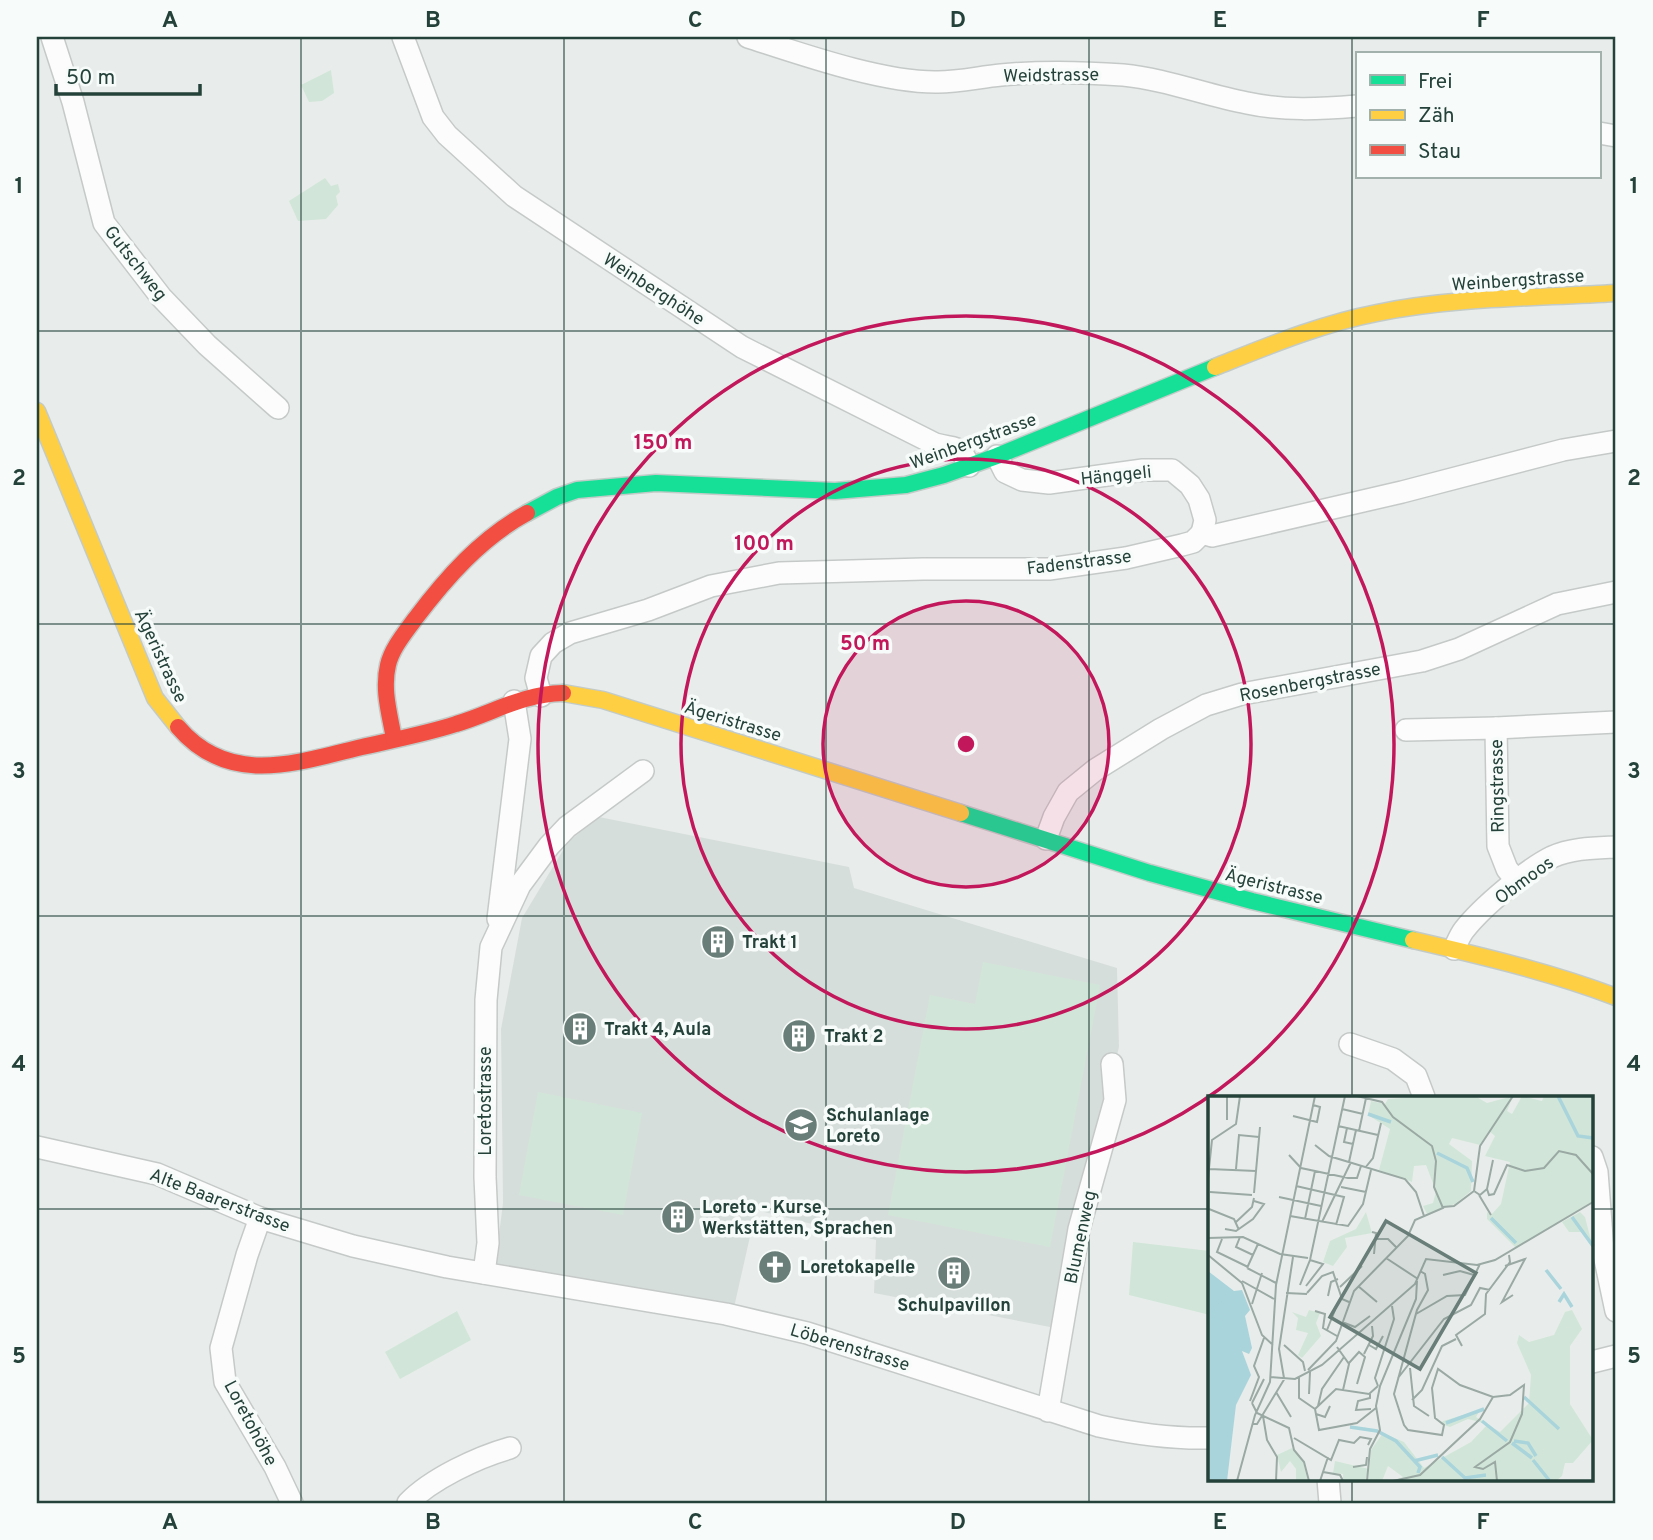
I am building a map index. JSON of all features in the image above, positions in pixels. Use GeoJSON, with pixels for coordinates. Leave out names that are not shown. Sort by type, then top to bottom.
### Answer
{"type":"FeatureCollection","features":[{"type":"Feature","properties":{"kind":"main road","name":"Weinbergstrasse"},"geometry":{"type":"LineString","coordinates":[[394,739],[385,689],[388,663],[398,642],[433,595],[472,553],[505,525],[550,500],[578,490],[656,483],[835,491],[880,489],[916,483],[997,456],[1300,333],[1375,313],[1447,303],[1616,293]]}},
{"type":"Feature","properties":{"kind":"main road","name":"Ägeristrasse"},"geometry":{"type":"LineString","coordinates":[[37,411],[155,698],[187,739],[223,761],[270,767],[290,765],[457,724],[514,701],[561,693],[603,700],[1124,865],[1252,901],[1515,964],[1616,997]]}},
{"type":"Feature","properties":{"kind":"street","name":"Gutschweg"},"geometry":{"type":"LineString","coordinates":[[52,37],[73,102],[104,223],[161,297],[207,345],[278,408]]}},
{"type":"Feature","properties":{"kind":"street","name":"Weinberghöhe"},"geometry":{"type":"LineString","coordinates":[[404,37],[433,117],[447,135],[514,196],[742,347],[935,444],[957,446],[969,466]]}},
{"type":"Feature","properties":{"kind":"street","name":"Weidstrasse"},"geometry":{"type":"LineString","coordinates":[[748,37],[833,63],[891,77],[937,82],[1045,72],[1087,73],[1137,78],[1247,103],[1283,108],[1312,110],[1356,106]]}},
{"type":"Feature","properties":{"kind":"street","name":"Fadenstrasse"},"geometry":{"type":"LineString","coordinates":[[541,696],[537,678],[541,656],[553,643],[570,633],[648,610],[711,586],[779,573],[1049,569],[1126,558],[1193,542],[1202,533],[1212,536],[1402,492],[1563,450],[1616,441]]}},
{"type":"Feature","properties":{"kind":"street","name":"Hänggeli"},"geometry":{"type":"LineString","coordinates":[[997,456],[1005,472],[1022,480],[1049,483],[1143,470],[1172,470],[1190,485],[1199,499],[1205,520],[1202,533]]}},
{"type":"Feature","properties":{"kind":"street","name":"Rosenbergstrasse"},"geometry":{"type":"LineString","coordinates":[[1046,839],[1068,792],[1106,763],[1206,705],[1242,694],[1422,661],[1459,649],[1557,604],[1616,592]]}},
{"type":"Feature","properties":{"kind":"street","name":"Loretostrasse"},"geometry":{"type":"LineString","coordinates":[[497,931],[520,739],[514,701]]}},
{"type":"Feature","properties":{"kind":"street","name":"Ringstrasse"},"geometry":{"type":"LineString","coordinates":[[1406,730],[1616,722]]}},
{"type":"Feature","properties":{"kind":"street","name":"Ringstrasse"},"geometry":{"type":"LineString","coordinates":[[1496,728],[1498,846],[1507,869],[1517,881]]}},
{"type":"Feature","properties":{"kind":"street","name":"Loretostrasse"},"geometry":{"type":"LineString","coordinates":[[484,1273],[488,1243],[485,1177],[486,1000],[491,947],[520,886],[549,846],[567,827],[643,771]]}},
{"type":"Feature","properties":{"kind":"street","name":"Obmoos"},"geometry":{"type":"LineString","coordinates":[[1454,949],[1463,930],[1517,881],[1553,856],[1580,849],[1616,847]]}},
{"type":"Feature","properties":{"kind":"street"},"geometry":{"type":"LineString","coordinates":[[1350,1044],[1393,1059],[1416,1076],[1424,1096]]}},
{"type":"Feature","properties":{"kind":"street","name":"Blumenweg"},"geometry":{"type":"LineString","coordinates":[[1048,1411],[1079,1228],[1115,1100],[1112,1064]]}},
{"type":"Feature","properties":{"kind":"street","name":"Alte Baarerstrasse"},"geometry":{"type":"LineString","coordinates":[[37,1147],[157,1174],[260,1219],[353,1246],[484,1273]]}},
{"type":"Feature","properties":{"kind":"street"},"geometry":{"type":"LineString","coordinates":[[1594,1163],[1603,1250],[1616,1311]]}},
{"type":"Feature","properties":{"kind":"street","name":"Loretohöhe"},"geometry":{"type":"LineString","coordinates":[[260,1219],[221,1348],[225,1382],[275,1467],[292,1503]]}},
{"type":"Feature","properties":{"kind":"street","name":"Löberenstrasse"},"geometry":{"type":"LineString","coordinates":[[484,1273],[726,1314],[807,1333],[1098,1426],[1135,1434],[1208,1438]]}},
{"type":"Feature","properties":{"kind":"street"},"geometry":{"type":"LineString","coordinates":[[1594,1362],[1616,1356]]}},
{"type":"Feature","properties":{"kind":"street"},"geometry":{"type":"LineString","coordinates":[[408,1503],[462,1468],[488,1454],[510,1448]]}},
{"type":"Feature","properties":{"kind":"street"},"geometry":{"type":"LineString","coordinates":[[1328,1480],[1330,1503]]}},
{"type":"Feature","properties":{"kind":"shaded area","name":"Schulanlage Loreto"},"geometry":{"type":"Polygon","coordinates":[[[599,817],[849,867],[854,888],[1117,968],[1119,1047],[1066,1262],[1055,1328],[874,1293],[876,1240],[756,1210],[733,1312],[495,1266],[503,1203],[501,1029],[522,918],[568,842],[599,817]]]}},
{"type":"Feature","properties":{"kind":"green space"},"geometry":{"type":"Polygon","coordinates":[[[331,70],[334,93],[322,101],[309,102],[301,85],[331,70]]]}},
{"type":"Feature","properties":{"kind":"green space"},"geometry":{"type":"Polygon","coordinates":[[[325,178],[331,186],[338,184],[338,205],[326,219],[298,221],[289,201],[325,178]]]}},
{"type":"Feature","properties":{"kind":"green space"},"geometry":{"type":"Polygon","coordinates":[[[983,962],[1100,985],[1050,1247],[888,1215],[930,995],[975,1004],[983,962]]]}},
{"type":"Feature","properties":{"kind":"green space"},"geometry":{"type":"Polygon","coordinates":[[[538,1092],[642,1113],[623,1215],[519,1195],[538,1092]]]}},
{"type":"Feature","properties":{"kind":"green space"},"geometry":{"type":"Polygon","coordinates":[[[1133,1242],[1208,1251],[1208,1315],[1129,1295],[1133,1242]]]}},
{"type":"Feature","properties":{"kind":"green space"},"geometry":{"type":"Polygon","coordinates":[[[457,1311],[471,1340],[400,1379],[385,1352],[457,1311]]]}},
{"type":"Feature","properties":{"kind":"traffic: fast"},"geometry":{"type":"LineString","coordinates":[[527,513],[577,490],[656,483],[835,491],[906,485],[997,456],[1215,367]]}},
{"type":"Feature","properties":{"kind":"traffic: fast"},"geometry":{"type":"LineString","coordinates":[[961,813],[1150,873],[1413,940]]}},
{"type":"Feature","properties":{"kind":"traffic: slow"},"geometry":{"type":"LineString","coordinates":[[1215,367],[1315,329],[1377,313],[1466,301],[1616,293]]}},
{"type":"Feature","properties":{"kind":"traffic: slow"},"geometry":{"type":"LineString","coordinates":[[37,411],[155,698],[178,727]]}},
{"type":"Feature","properties":{"kind":"traffic: slow"},"geometry":{"type":"LineString","coordinates":[[563,693],[603,700],[961,813]]}},
{"type":"Feature","properties":{"kind":"traffic: slow"},"geometry":{"type":"LineString","coordinates":[[1413,940],[1541,972],[1616,997]]}},
{"type":"Feature","properties":{"kind":"traffic: jam"},"geometry":{"type":"LineString","coordinates":[[394,739],[387,702],[386,674],[390,659],[403,635],[465,560],[494,534],[527,513]]}},
{"type":"Feature","properties":{"kind":"traffic: jam"},"geometry":{"type":"LineString","coordinates":[[178,727],[198,746],[219,758],[241,764],[288,764],[433,731],[521,700],[563,693]]}},
{"type":"Feature","properties":{"kind":"place","name":"Trakt 1"},"geometry":{"type":"Point","coordinates":[718,942]}},
{"type":"Feature","properties":{"kind":"place","name":"Trakt 4, Aula"},"geometry":{"type":"Point","coordinates":[580,1029]}},
{"type":"Feature","properties":{"kind":"place","name":"Trakt 2"},"geometry":{"type":"Point","coordinates":[799,1036]}},
{"type":"Feature","properties":{"kind":"place","name":"Schulanlage Loreto"},"geometry":{"type":"Point","coordinates":[801,1125]}},
{"type":"Feature","properties":{"kind":"place","name":"Loreto - Kurse, Werkstätten, Sprachen"},"geometry":{"type":"Point","coordinates":[678,1217]}},
{"type":"Feature","properties":{"kind":"place","name":"Loretokapelle"},"geometry":{"type":"Point","coordinates":[775,1267]}},
{"type":"Feature","properties":{"kind":"place","name":"Schulpavillon"},"geometry":{"type":"Point","coordinates":[954,1273]}}]}
